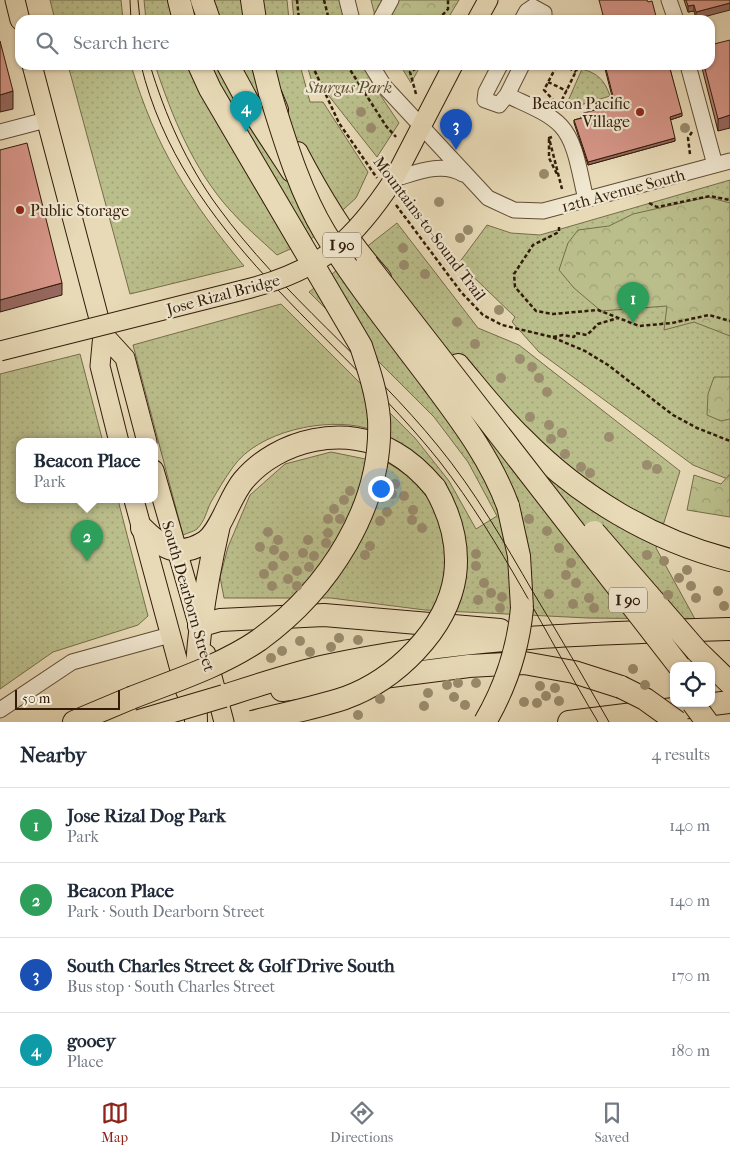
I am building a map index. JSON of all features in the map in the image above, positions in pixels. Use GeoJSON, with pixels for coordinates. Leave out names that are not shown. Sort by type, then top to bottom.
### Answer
{"type":"FeatureCollection","features":[{"type":"Feature","properties":{"kind":"highway"},"geometry":{"type":"LineString","coordinates":[[179,0],[183,15]]}},
{"type":"Feature","properties":{"kind":"highway"},"geometry":{"type":"LineString","coordinates":[[202,0],[206,15]]}},
{"type":"Feature","properties":{"kind":"highway"},"geometry":{"type":"LineString","coordinates":[[252,0],[254,15]]}},
{"type":"Feature","properties":{"kind":"highway"},"geometry":{"type":"LineString","coordinates":[[74,722],[203,670],[258,640],[299,604],[328,572],[360,519],[373,479],[378,451],[379,419],[373,379],[361,346],[210,89],[201,70]]}},
{"type":"Feature","properties":{"kind":"highway","name":"I 90"},"geometry":{"type":"LineString","coordinates":[[231,70],[273,143],[331,229],[470,415],[670,673]]}},
{"type":"Feature","properties":{"kind":"highway","name":"I 90"},"geometry":{"type":"LineString","coordinates":[[264,70],[270,93],[290,139],[312,181],[367,264],[676,662]]}},
{"type":"Feature","properties":{"kind":"highway"},"geometry":{"type":"LineString","coordinates":[[270,93],[298,176],[318,222],[398,336],[472,434],[500,484],[508,506],[521,574],[520,630],[507,680],[485,722]]}},
{"type":"Feature","properties":{"kind":"highway"},"geometry":{"type":"LineString","coordinates":[[367,264],[430,332],[523,440],[562,476],[596,499],[663,537],[730,560]]}},
{"type":"Feature","properties":{"kind":"highway"},"geometry":{"type":"LineString","coordinates":[[470,415],[522,455],[568,503],[698,650],[730,683]]}},
{"type":"Feature","properties":{"kind":"highway"},"geometry":{"type":"LineString","coordinates":[[142,528],[159,545],[176,550],[190,549],[204,542],[214,532],[233,495],[257,467],[288,448],[315,440],[342,438],[378,445],[395,452],[435,488],[448,512],[453,531],[455,575],[450,596],[438,621],[422,643],[389,674],[345,698],[252,722]]}},
{"type":"Feature","properties":{"kind":"highway"},"geometry":{"type":"LineString","coordinates":[[196,722],[195,685],[199,626],[220,520]]}},
{"type":"Feature","properties":{"kind":"highway"},"geometry":{"type":"LineString","coordinates":[[199,626],[220,620],[324,615],[504,630],[664,631]]}},
{"type":"Feature","properties":{"kind":"highway"},"geometry":{"type":"LineString","coordinates":[[137,721],[224,696],[281,684],[371,658],[486,642],[664,631],[730,629]]}},
{"type":"Feature","properties":{"kind":"highway"},"geometry":{"type":"LineString","coordinates":[[281,684],[469,666],[524,663],[574,672],[621,687],[645,699],[677,722]]}},
{"type":"Feature","properties":{"kind":"highway"},"geometry":{"type":"LineString","coordinates":[[569,722],[730,702]]}},
{"type":"Feature","properties":{"kind":"highway"},"geometry":{"type":"LineString","coordinates":[[696,707],[708,722]]}},
{"type":"Feature","properties":{"kind":"highway"},"geometry":{"type":"LineString","coordinates":[[711,707],[722,722]]}},
{"type":"Feature","properties":{"kind":"main road"},"geometry":{"type":"LineString","coordinates":[[15,0],[19,15]]}},
{"type":"Feature","properties":{"kind":"main road"},"geometry":{"type":"LineString","coordinates":[[480,15],[488,0]]}},
{"type":"Feature","properties":{"kind":"main road"},"geometry":{"type":"LineString","coordinates":[[33,70],[102,334],[100,366],[118,438]]}},
{"type":"Feature","properties":{"kind":"main road"},"geometry":{"type":"LineString","coordinates":[[396,174],[451,70]]}},
{"type":"Feature","properties":{"kind":"main road","name":"Jose Rizal Bridge"},"geometry":{"type":"LineString","coordinates":[[0,351],[291,276],[326,257],[354,233],[371,214],[396,174]]}},
{"type":"Feature","properties":{"kind":"main road"},"geometry":{"type":"LineString","coordinates":[[102,334],[125,358],[146,438]]}},
{"type":"Feature","properties":{"kind":"main road","name":"South Dearborn Street"},"geometry":{"type":"LineString","coordinates":[[158,485],[199,626],[224,722]]}},
{"type":"Feature","properties":{"kind":"main road","name":"South Dearborn Street"},"geometry":{"type":"LineString","coordinates":[[135,503],[170,635],[196,722]]}},
{"type":"Feature","properties":{"kind":"street"},"geometry":{"type":"LineString","coordinates":[[347,0],[351,15]]}},
{"type":"Feature","properties":{"kind":"street"},"geometry":{"type":"LineString","coordinates":[[383,15],[391,0]]}},
{"type":"Feature","properties":{"kind":"street"},"geometry":{"type":"LineString","coordinates":[[669,0],[674,15]]}},
{"type":"Feature","properties":{"kind":"street"},"geometry":{"type":"LineString","coordinates":[[525,15],[533,7],[544,13],[544,15]]}},
{"type":"Feature","properties":{"kind":"street"},"geometry":{"type":"LineString","coordinates":[[374,70],[384,86],[468,178]]}},
{"type":"Feature","properties":{"kind":"street"},"geometry":{"type":"LineString","coordinates":[[497,70],[486,92],[485,100],[499,105],[507,95],[520,70]]}},
{"type":"Feature","properties":{"kind":"street"},"geometry":{"type":"LineString","coordinates":[[691,70],[700,87],[715,165]]}},
{"type":"Feature","properties":{"kind":"street"},"geometry":{"type":"LineString","coordinates":[[507,95],[553,119],[576,145],[586,199]]}},
{"type":"Feature","properties":{"kind":"street"},"geometry":{"type":"LineString","coordinates":[[0,132],[46,120]]}},
{"type":"Feature","properties":{"kind":"street","name":"12th Avenue South"},"geometry":{"type":"LineString","coordinates":[[468,178],[488,198],[514,210],[543,211],[730,161]]}},
{"type":"Feature","properties":{"kind":"street"},"geometry":{"type":"LineString","coordinates":[[396,174],[446,168],[457,171],[468,178]]}},
{"type":"Feature","properties":{"kind":"street"},"geometry":{"type":"LineString","coordinates":[[0,710],[72,662],[170,635]]}},
{"type":"Feature","properties":{"kind":"path"},"geometry":{"type":"LineString","coordinates":[[297,0],[298,15]]}},
{"type":"Feature","properties":{"kind":"path"},"geometry":{"type":"LineString","coordinates":[[324,0],[328,15]]}},
{"type":"Feature","properties":{"kind":"path"},"geometry":{"type":"LineString","coordinates":[[443,15],[448,9],[448,0]]}},
{"type":"Feature","properties":{"kind":"path","name":"Mountains-to-Sound Trail"},"geometry":{"type":"LineString","coordinates":[[314,70],[339,123],[396,174]]}},
{"type":"Feature","properties":{"kind":"path"},"geometry":{"type":"LineString","coordinates":[[350,70],[386,126],[396,137]]}},
{"type":"Feature","properties":{"kind":"path"},"geometry":{"type":"LineString","coordinates":[[413,70],[410,72],[416,94]]}},
{"type":"Feature","properties":{"kind":"path"},"geometry":{"type":"LineString","coordinates":[[554,70],[544,90],[565,112]]}},
{"type":"Feature","properties":{"kind":"path"},"geometry":{"type":"LineString","coordinates":[[559,106],[576,72],[572,70]]}},
{"type":"Feature","properties":{"kind":"path"},"geometry":{"type":"LineString","coordinates":[[548,82],[567,91]]}},
{"type":"Feature","properties":{"kind":"path"},"geometry":{"type":"LineString","coordinates":[[690,154],[688,138],[692,132]]}},
{"type":"Feature","properties":{"kind":"path"},"geometry":{"type":"LineString","coordinates":[[555,136],[549,138],[562,189]]}},
{"type":"Feature","properties":{"kind":"path"},"geometry":{"type":"LineString","coordinates":[[649,203],[657,207],[710,196],[730,200]]}},
{"type":"Feature","properties":{"kind":"path","name":"Mountains-to-Sound Trail"},"geometry":{"type":"LineString","coordinates":[[394,201],[461,292],[482,315],[502,324],[552,337],[570,344],[608,365],[673,415],[697,428],[730,441]]}},
{"type":"Feature","properties":{"kind":"path"},"geometry":{"type":"LineString","coordinates":[[559,227],[558,232],[533,245],[514,274],[515,287],[526,302],[540,313],[598,310],[639,326],[672,323],[709,315],[730,320]]}},
{"type":"Feature","properties":{"kind":"path"},"geometry":{"type":"LineString","coordinates":[[552,337],[563,335],[574,337],[576,333],[588,335],[598,324],[618,318]]}},
{"type":"Feature","properties":{"kind":"green space"},"geometry":{"type":"Polygon","coordinates":[[[50,0],[121,0],[122,15],[54,15],[50,0]]]}},
{"type":"Feature","properties":{"kind":"green space"},"geometry":{"type":"Polygon","coordinates":[[[144,0],[287,0],[288,15],[146,15],[144,0]]]}},
{"type":"Feature","properties":{"kind":"green space"},"geometry":{"type":"Polygon","coordinates":[[[292,0],[340,0],[343,15],[294,15],[292,0]]]}},
{"type":"Feature","properties":{"kind":"green space"},"geometry":{"type":"Polygon","coordinates":[[[371,0],[459,0],[450,15],[375,15],[371,0]]]}},
{"type":"Feature","properties":{"kind":"green space"},"geometry":{"type":"Polygon","coordinates":[[[69,70],[133,70],[151,122],[176,172],[207,219],[244,266],[130,294],[69,70]]]}},
{"type":"Feature","properties":{"kind":"green space"},"geometry":{"type":"Polygon","coordinates":[[[157,70],[301,70],[310,102],[323,102],[368,172],[356,198],[310,240],[277,255],[235,216],[217,194],[194,160],[157,70]]]}},
{"type":"Feature","properties":{"kind":"green space","name":"Sturgus Park"},"geometry":{"type":"Polygon","coordinates":[[[308,70],[366,70],[371,81],[399,123],[377,157],[325,91],[315,92],[308,70]]]}},
{"type":"Feature","properties":{"kind":"green space"},"geometry":{"type":"Polygon","coordinates":[[[403,70],[418,70],[411,83],[403,70]]]}},
{"type":"Feature","properties":{"kind":"green space"},"geometry":{"type":"Polygon","coordinates":[[[582,70],[600,78],[610,96],[577,106],[568,101],[582,70]]]}},
{"type":"Feature","properties":{"kind":"green space"},"geometry":{"type":"Polygon","coordinates":[[[730,180],[730,480],[693,465],[539,352],[512,322],[515,317],[459,263],[487,225],[511,233],[540,235],[730,180]]]}},
{"type":"Feature","properties":{"kind":"green space"},"geometry":{"type":"Polygon","coordinates":[[[708,197],[730,203],[730,336],[694,322],[664,330],[667,306],[601,311],[574,288],[559,270],[568,243],[578,230],[609,226],[633,214],[708,197]]]}},
{"type":"Feature","properties":{"kind":"green space"},"geometry":{"type":"Polygon","coordinates":[[[397,223],[478,328],[519,345],[680,471],[656,548],[695,619],[588,618],[425,610],[331,598],[224,598],[220,577],[228,547],[250,495],[285,464],[331,452],[390,464],[414,480],[430,501],[425,462],[397,442],[366,428],[332,424],[294,430],[259,444],[244,455],[233,467],[222,484],[200,526],[183,535],[133,345],[281,304],[415,438],[449,481],[476,529],[497,516],[468,462],[434,417],[309,292],[397,223]]]}},
{"type":"Feature","properties":{"kind":"green space"},"geometry":{"type":"Polygon","coordinates":[[[80,354],[102,438],[16,438],[16,503],[119,503],[148,616],[138,625],[53,652],[0,689],[0,374],[80,354]]]}},
{"type":"Feature","properties":{"kind":"green space"},"geometry":{"type":"Polygon","coordinates":[[[714,377],[730,377],[730,419],[721,421],[707,415],[708,394],[714,377]]]}},
{"type":"Feature","properties":{"kind":"green space"},"geometry":{"type":"Polygon","coordinates":[[[730,474],[730,517],[687,510],[694,475],[721,484],[730,474]]]}},
{"type":"Feature","properties":{"kind":"building"},"geometry":{"type":"Polygon","coordinates":[[[599,0],[652,1],[656,15],[603,15],[599,0]]]}},
{"type":"Feature","properties":{"kind":"building"},"geometry":{"type":"Polygon","coordinates":[[[686,0],[730,0],[730,3],[696,12],[694,5],[688,6],[686,0]]]}},
{"type":"Feature","properties":{"kind":"building"},"geometry":{"type":"Polygon","coordinates":[[[730,40],[730,115],[718,119],[705,70],[715,70],[715,44],[730,40]]]}},
{"type":"Feature","properties":{"kind":"building"},"geometry":{"type":"Polygon","coordinates":[[[0,41],[13,91],[0,95],[0,41]]]}},
{"type":"Feature","properties":{"kind":"building","name":"Beacon Pacific Village"},"geometry":{"type":"Polygon","coordinates":[[[606,70],[670,70],[682,113],[670,117],[675,138],[588,162],[574,120],[582,118],[581,114],[615,104],[606,70]]]}},
{"type":"Feature","properties":{"kind":"building","name":"Public Storage"},"geometry":{"type":"Polygon","coordinates":[[[27,143],[62,283],[0,300],[0,150],[27,143]]]}},
{"type":"Feature","properties":{"kind":"tram line"},"geometry":{"type":"LineString","coordinates":[[130,0],[131,15]]}},
{"type":"Feature","properties":{"kind":"tram line"},"geometry":{"type":"LineString","coordinates":[[138,0],[140,15]]}},
{"type":"Feature","properties":{"kind":"tram line"},"geometry":{"type":"LineString","coordinates":[[143,70],[161,126],[191,180],[226,231],[267,278],[356,369],[440,462],[504,556],[598,722]]}},
{"type":"Feature","properties":{"kind":"tram line"},"geometry":{"type":"LineString","coordinates":[[152,70],[178,139],[196,174],[218,207],[270,270],[412,415],[452,463],[500,536],[609,722]]}},
{"type":"Feature","properties":{"kind":"place","name":"Beacon Pacific Village"},"geometry":{"type":"Point","coordinates":[640,112]}},
{"type":"Feature","properties":{"kind":"place","name":"gooey"},"geometry":{"type":"Point","coordinates":[246,132]}},
{"type":"Feature","properties":{"kind":"place","name":"South Charles Street & Golf Drive South"},"geometry":{"type":"Point","coordinates":[456,150]}},
{"type":"Feature","properties":{"kind":"place","name":"Public Storage"},"geometry":{"type":"Point","coordinates":[20,210]}},
{"type":"Feature","properties":{"kind":"place","name":"Jose Rizal Dog Park"},"geometry":{"type":"Point","coordinates":[633,323]}},
{"type":"Feature","properties":{"kind":"place","name":"Beacon Place"},"geometry":{"type":"Point","coordinates":[87,561]}}]}
